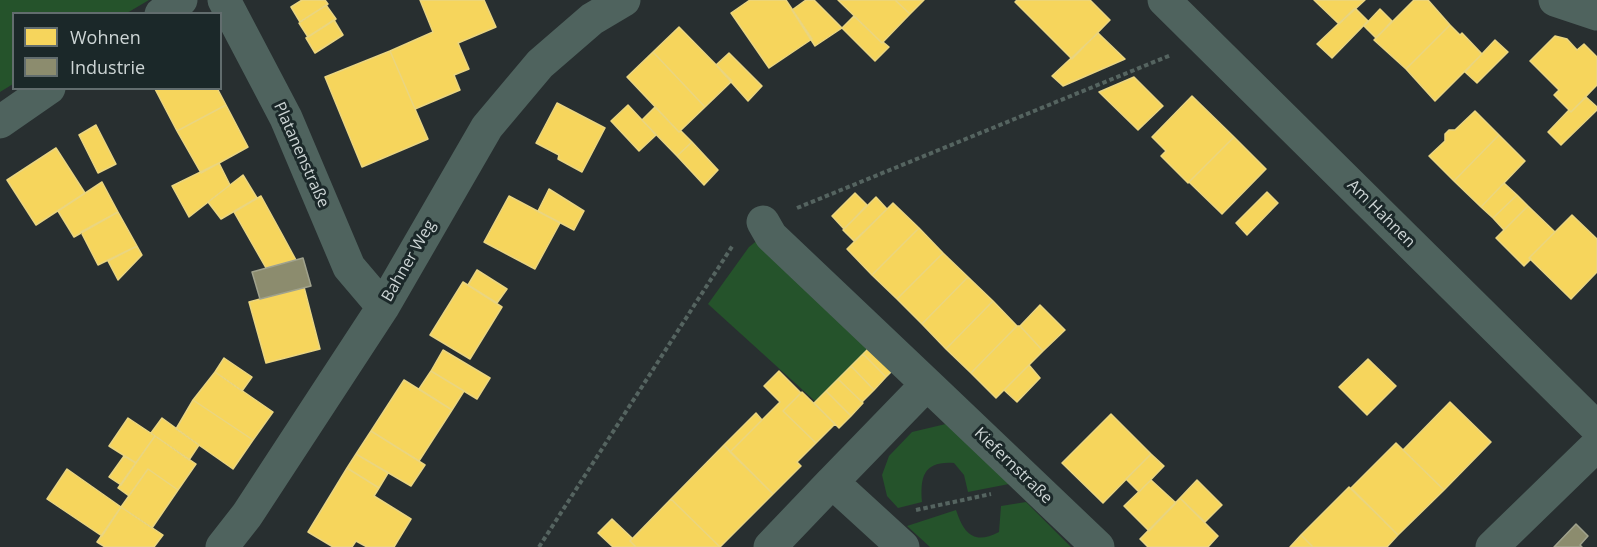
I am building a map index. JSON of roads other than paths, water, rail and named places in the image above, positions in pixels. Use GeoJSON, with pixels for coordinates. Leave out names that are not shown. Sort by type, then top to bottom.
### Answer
{"type":"FeatureCollection","features":[{"type":"Feature","properties":{"kind":"street"},"geometry":{"type":"LineString","coordinates":[[164,12],[181,0]]}},
{"type":"Feature","properties":{"kind":"street","name":"Platanenstraße"},"geometry":{"type":"LineString","coordinates":[[224,0],[286,118],[349,267],[383,307]]}},
{"type":"Feature","properties":{"kind":"street","name":"Bahner Weg"},"geometry":{"type":"LineString","coordinates":[[222,547],[247,515],[383,307],[487,127],[540,64],[592,19],[624,0]]}},
{"type":"Feature","properties":{"kind":"street","name":"Am Hahnen"},"geometry":{"type":"LineString","coordinates":[[1164,0],[1597,428]]}},
{"type":"Feature","properties":{"kind":"street"},"geometry":{"type":"LineString","coordinates":[[1555,0],[1597,14]]}},
{"type":"Feature","properties":{"kind":"street"},"geometry":{"type":"LineString","coordinates":[[0,122],[46,90]]}},
{"type":"Feature","properties":{"kind":"street","name":"Kiefernstraße"},"geometry":{"type":"LineString","coordinates":[[763,222],[771,236],[1098,547]]}},
{"type":"Feature","properties":{"kind":"street"},"geometry":{"type":"LineString","coordinates":[[770,547],[927,384]]}},
{"type":"Feature","properties":{"kind":"street"},"geometry":{"type":"LineString","coordinates":[[1492,547],[1597,445]]}},
{"type":"Feature","properties":{"kind":"street"},"geometry":{"type":"LineString","coordinates":[[832,482],[903,547]]}}]}
